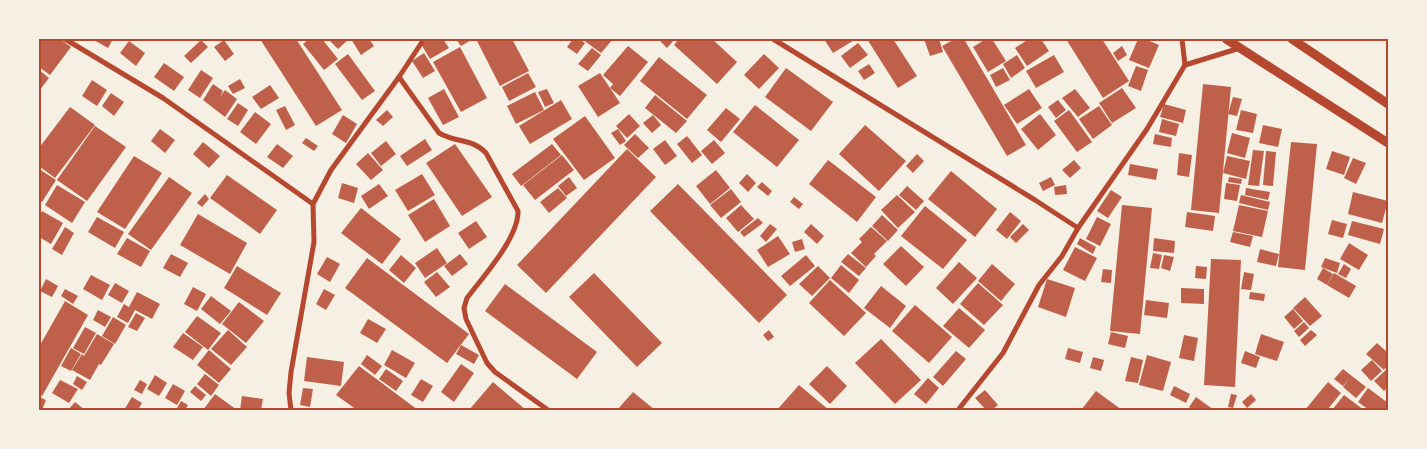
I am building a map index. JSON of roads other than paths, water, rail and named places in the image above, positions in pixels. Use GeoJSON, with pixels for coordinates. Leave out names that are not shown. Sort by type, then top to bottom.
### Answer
{"type":"FeatureCollection","features":[{"type":"Feature","properties":{"kind":"street"},"geometry":{"type":"LineString","coordinates":[[65,39],[163,98],[313,204]]}},
{"type":"Feature","properties":{"kind":"street"},"geometry":{"type":"LineString","coordinates":[[291,410],[289,393],[291,372],[314,242],[313,204],[330,170],[399,77],[424,39]]}},
{"type":"Feature","properties":{"kind":"street"},"geometry":{"type":"LineString","coordinates":[[773,39],[1027,194],[1078,228]]}},
{"type":"Feature","properties":{"kind":"street"},"geometry":{"type":"LineString","coordinates":[[958,410],[1003,353],[1039,285],[1062,256],[1078,228],[1147,129],[1185,65],[1182,39]]}},
{"type":"Feature","properties":{"kind":"street"},"geometry":{"type":"LineString","coordinates":[[1226,39],[1388,143]]}},
{"type":"Feature","properties":{"kind":"street"},"geometry":{"type":"LineString","coordinates":[[1292,39],[1388,104]]}},
{"type":"Feature","properties":{"kind":"street"},"geometry":{"type":"LineString","coordinates":[[1185,65],[1241,48]]}},
{"type":"Feature","properties":{"kind":"street"},"geometry":{"type":"LineString","coordinates":[[399,77],[440,133],[446,137],[479,145],[486,153],[518,211],[519,221],[512,236],[467,298],[464,308],[466,319],[487,363],[495,372],[548,410]]}}]}
